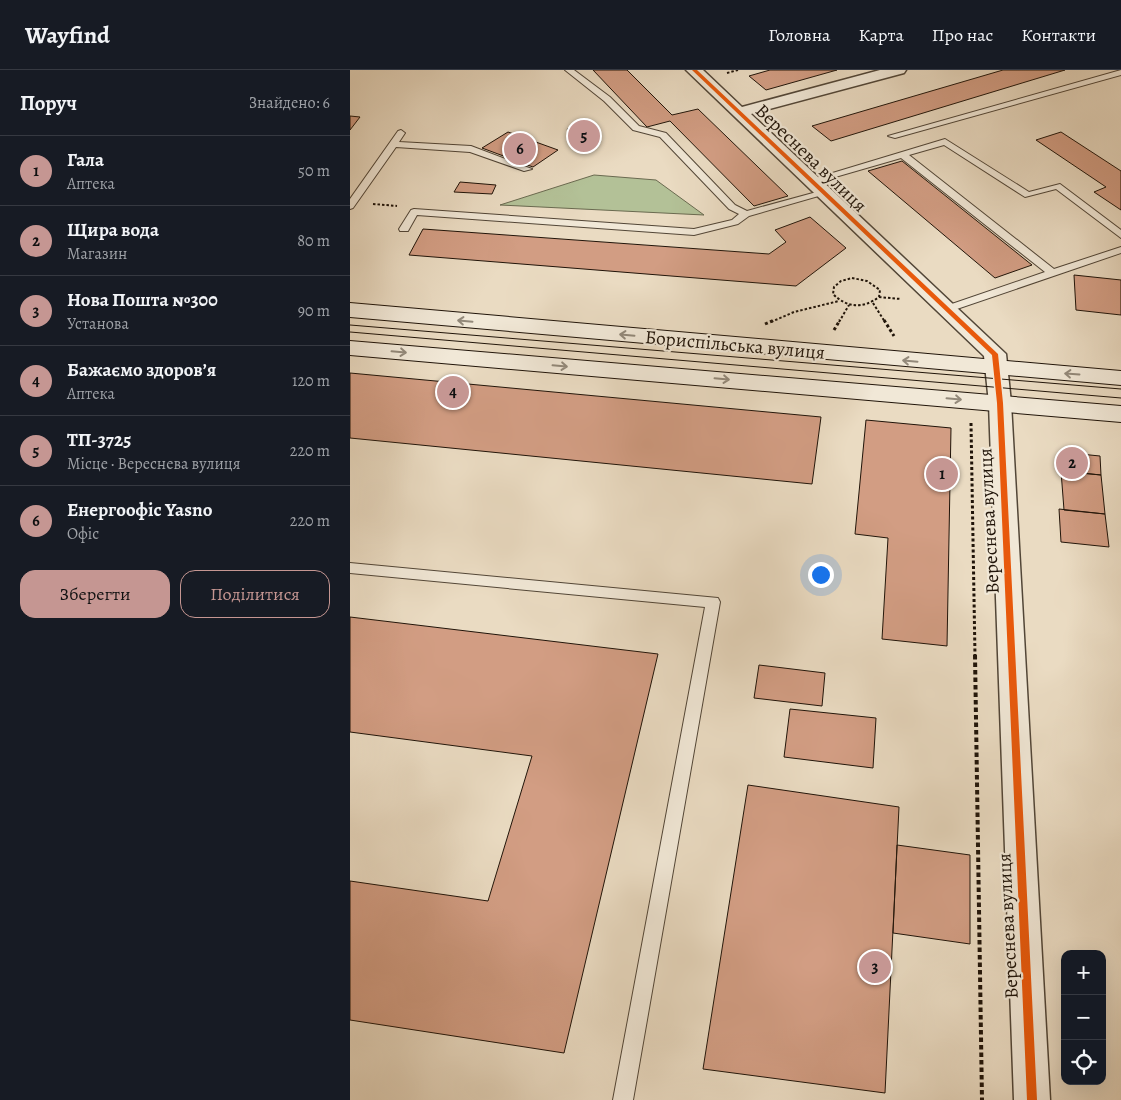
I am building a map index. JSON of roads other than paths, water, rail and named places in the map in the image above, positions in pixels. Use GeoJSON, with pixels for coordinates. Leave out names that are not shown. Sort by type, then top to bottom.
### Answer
{"type":"FeatureCollection","features":[{"type":"Feature","properties":{"kind":"main road","name":"Бориспільська вулиця"},"geometry":{"type":"LineString","coordinates":[[350,310],[1121,378]]}},
{"type":"Feature","properties":{"kind":"main road","name":"Бориспільська вулиця"},"geometry":{"type":"LineString","coordinates":[[350,348],[1121,414]]}},
{"type":"Feature","properties":{"kind":"street","name":"Вереснева вулиця"},"geometry":{"type":"LineString","coordinates":[[694,70],[741,112],[995,354],[1000,403],[1032,1100]]}},
{"type":"Feature","properties":{"kind":"street"},"geometry":{"type":"LineString","coordinates":[[741,112],[898,70]]}},
{"type":"Feature","properties":{"kind":"lane"},"geometry":{"type":"LineString","coordinates":[[569,70],[607,100],[636,128],[664,135],[732,208],[746,214]]}},
{"type":"Feature","properties":{"kind":"lane"},"geometry":{"type":"LineString","coordinates":[[1098,70],[1108,76]]}},
{"type":"Feature","properties":{"kind":"lane"},"geometry":{"type":"LineString","coordinates":[[892,136],[1121,72]]}},
{"type":"Feature","properties":{"kind":"lane"},"geometry":{"type":"LineString","coordinates":[[351,204],[401,133]]}},
{"type":"Feature","properties":{"kind":"lane"},"geometry":{"type":"LineString","coordinates":[[404,229],[414,212],[694,232],[735,222],[746,214],[903,155],[945,142],[1028,195],[1057,186],[1121,234]]}},
{"type":"Feature","properties":{"kind":"lane"},"geometry":{"type":"LineString","coordinates":[[393,144],[471,149],[527,169]]}},
{"type":"Feature","properties":{"kind":"lane"},"geometry":{"type":"LineString","coordinates":[[903,155],[1053,273]]}},
{"type":"Feature","properties":{"kind":"lane"},"geometry":{"type":"LineString","coordinates":[[947,309],[1121,250]]}},
{"type":"Feature","properties":{"kind":"lane"},"geometry":{"type":"LineString","coordinates":[[350,568],[713,602],[623,1100]]}},
{"type":"Feature","properties":{"kind":"tram line"},"geometry":{"type":"LineString","coordinates":[[350,325],[1121,389]]}},
{"type":"Feature","properties":{"kind":"tram line"},"geometry":{"type":"LineString","coordinates":[[350,332],[1121,398]]}},
{"type":"Feature","properties":{"kind":"place","name":"ТП-3725"},"geometry":{"type":"Point","coordinates":[584,136]}},
{"type":"Feature","properties":{"kind":"place","name":"Енергоофіс Yasno"},"geometry":{"type":"Point","coordinates":[520,149]}},
{"type":"Feature","properties":{"kind":"place","name":"Бажаємо здоровʼя"},"geometry":{"type":"Point","coordinates":[453,392]}},
{"type":"Feature","properties":{"kind":"place","name":"Щира вода"},"geometry":{"type":"Point","coordinates":[1072,463]}},
{"type":"Feature","properties":{"kind":"place","name":"Гала"},"geometry":{"type":"Point","coordinates":[942,474]}},
{"type":"Feature","properties":{"kind":"place","name":"Нова Пошта №300"},"geometry":{"type":"Point","coordinates":[875,967]}}]}
